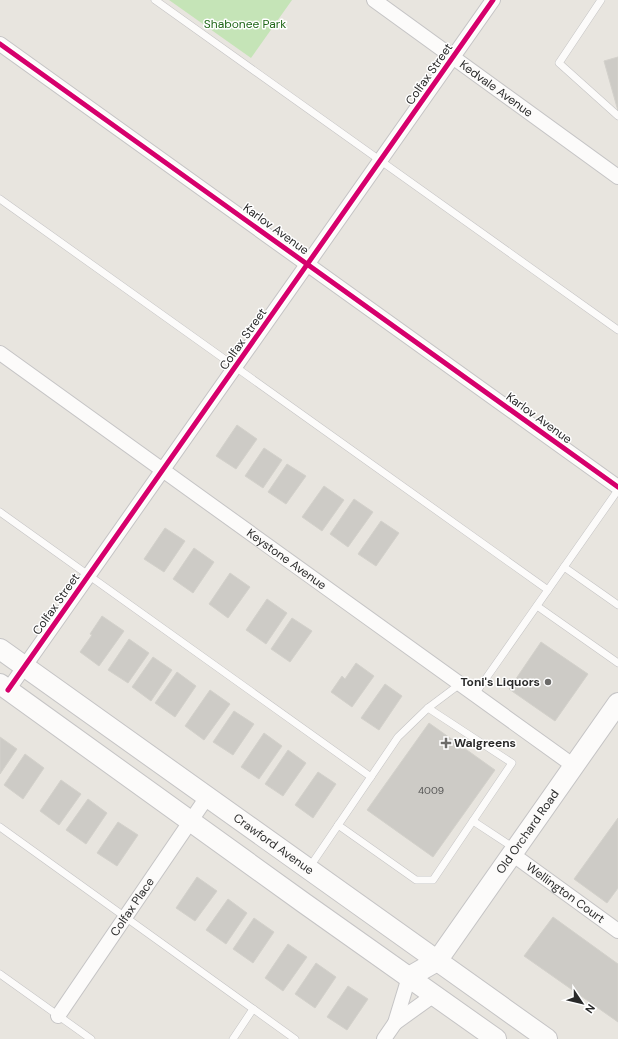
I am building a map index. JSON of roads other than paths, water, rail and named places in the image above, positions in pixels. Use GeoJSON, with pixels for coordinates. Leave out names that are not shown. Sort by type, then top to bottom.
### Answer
{"type":"FeatureCollection","features":[{"type":"Feature","properties":{"kind":"main road","name":"Crawford Avenue"},"geometry":{"type":"LineString","coordinates":[[0,649],[547,1039]]}},
{"type":"Feature","properties":{"kind":"main road"},"geometry":{"type":"LineString","coordinates":[[4,687],[496,1039]]}},
{"type":"Feature","properties":{"kind":"main road","name":"Old Orchard Road"},"geometry":{"type":"LineString","coordinates":[[409,977],[437,961],[618,702]]}},
{"type":"Feature","properties":{"kind":"main road","name":"Old Orchard Road"},"geometry":{"type":"LineString","coordinates":[[434,995],[437,961]]}},
{"type":"Feature","properties":{"kind":"street","name":"Kedvale Avenue"},"geometry":{"type":"LineString","coordinates":[[374,0],[618,177]]}},
{"type":"Feature","properties":{"kind":"street","name":"Colfax Street"},"geometry":{"type":"LineString","coordinates":[[4,687],[24,666],[89,576],[493,0]]}},
{"type":"Feature","properties":{"kind":"street","name":"Karlov Avenue"},"geometry":{"type":"LineString","coordinates":[[0,44],[618,487]]}},
{"type":"Feature","properties":{"kind":"street","name":"Keystone Avenue"},"geometry":{"type":"LineString","coordinates":[[0,353],[574,766]]}},
{"type":"Feature","properties":{"kind":"street","name":"Colfax Place"},"geometry":{"type":"LineString","coordinates":[[58,1016],[207,797]]}},
{"type":"Feature","properties":{"kind":"street","name":"Wellington Court"},"geometry":{"type":"LineString","coordinates":[[514,852],[618,931]]}},
{"type":"Feature","properties":{"kind":"street"},"geometry":{"type":"LineString","coordinates":[[384,1039],[395,1023],[409,977]]}},
{"type":"Feature","properties":{"kind":"street"},"geometry":{"type":"LineString","coordinates":[[395,1023],[434,995]]}},
{"type":"Feature","properties":{"kind":"lane"},"geometry":{"type":"LineString","coordinates":[[155,0],[618,330]]}},
{"type":"Feature","properties":{"kind":"lane"},"geometry":{"type":"LineString","coordinates":[[601,0],[558,63],[618,116]]}},
{"type":"Feature","properties":{"kind":"lane"},"geometry":{"type":"LineString","coordinates":[[0,199],[548,590]]}},
{"type":"Feature","properties":{"kind":"lane"},"geometry":{"type":"LineString","coordinates":[[475,694],[618,490]]}},
{"type":"Feature","properties":{"kind":"lane"},"geometry":{"type":"LineString","coordinates":[[0,512],[371,777]]}},
{"type":"Feature","properties":{"kind":"lane"},"geometry":{"type":"LineString","coordinates":[[564,567],[618,605]]}},
{"type":"Feature","properties":{"kind":"lane"},"geometry":{"type":"LineString","coordinates":[[537,606],[618,663]]}},
{"type":"Feature","properties":{"kind":"lane"},"geometry":{"type":"LineString","coordinates":[[308,869],[398,737],[428,708],[460,684]]}},
{"type":"Feature","properties":{"kind":"lane"},"geometry":{"type":"LineString","coordinates":[[338,825],[416,880],[432,880],[512,763],[428,708]]}},
{"type":"Feature","properties":{"kind":"lane"},"geometry":{"type":"LineString","coordinates":[[473,820],[514,852]]}},
{"type":"Feature","properties":{"kind":"lane"},"geometry":{"type":"LineString","coordinates":[[0,827],[295,1039]]}},
{"type":"Feature","properties":{"kind":"lane"},"geometry":{"type":"LineString","coordinates":[[0,974],[91,1039]]}},
{"type":"Feature","properties":{"kind":"lane"},"geometry":{"type":"LineString","coordinates":[[233,1039],[253,1009]]}},
{"type":"Feature","properties":{"kind":"place","name":"Toni's Liquors"},"geometry":{"type":"Point","coordinates":[548,682]}},
{"type":"Feature","properties":{"kind":"place","name":"Walgreens"},"geometry":{"type":"Point","coordinates":[446,743]}},
{"type":"Feature","properties":{"kind":"park label","name":"Shabonee Park"},"geometry":{"type":"Point","coordinates":[245,24]}}]}
